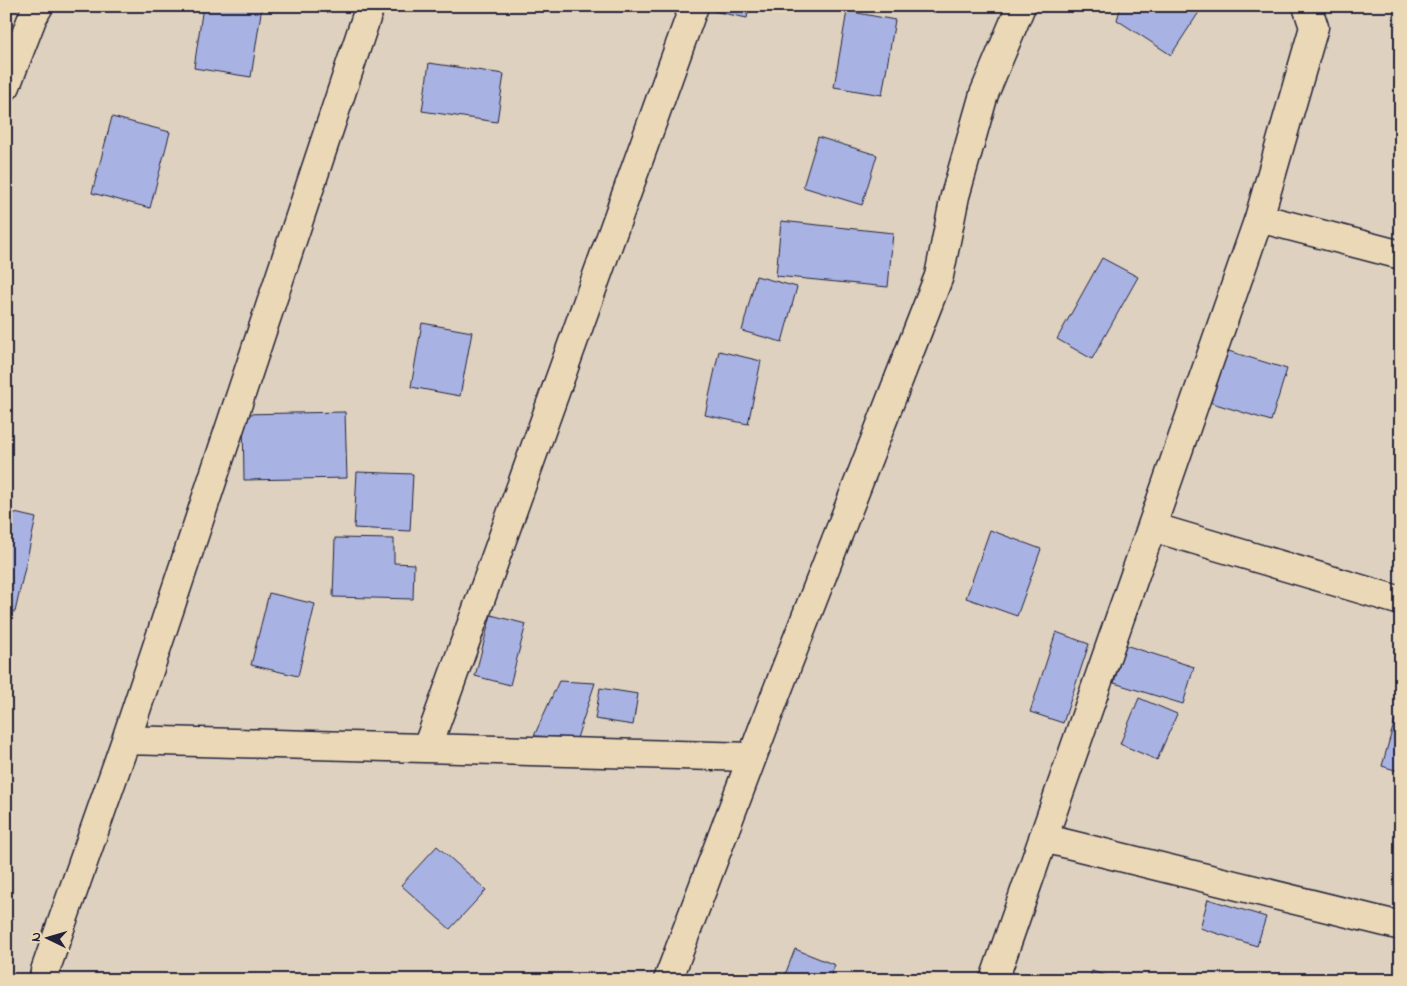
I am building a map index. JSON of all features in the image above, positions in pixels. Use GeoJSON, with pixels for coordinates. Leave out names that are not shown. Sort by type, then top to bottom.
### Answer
{"type":"FeatureCollection","features":[{"type":"Feature","properties":{"kind":"street"},"geometry":{"type":"LineString","coordinates":[[6,86],[39,6]]}},
{"type":"Feature","properties":{"kind":"street"},"geometry":{"type":"LineString","coordinates":[[44,980],[45,972],[126,740],[370,6]]}},
{"type":"Feature","properties":{"kind":"street"},"geometry":{"type":"LineString","coordinates":[[426,748],[694,6]]}},
{"type":"Feature","properties":{"kind":"street"},"geometry":{"type":"LineString","coordinates":[[668,980],[938,276],[955,196],[984,94],[1021,6]]}},
{"type":"Feature","properties":{"kind":"street"},"geometry":{"type":"LineString","coordinates":[[994,980],[1260,218],[1314,27],[1306,6]]}},
{"type":"Feature","properties":{"kind":"street"},"geometry":{"type":"LineString","coordinates":[[1260,218],[1401,255]]}},
{"type":"Feature","properties":{"kind":"street"},"geometry":{"type":"LineString","coordinates":[[1152,528],[1401,601]]}},
{"type":"Feature","properties":{"kind":"street"},"geometry":{"type":"LineString","coordinates":[[126,740],[752,757]]}},
{"type":"Feature","properties":{"kind":"street"},"geometry":{"type":"LineString","coordinates":[[1043,838],[1401,926]]}},
{"type":"Feature","properties":{"kind":"building"},"geometry":{"type":"Polygon","coordinates":[[[203,6],[262,6],[251,77],[194,68],[203,6]]]}},
{"type":"Feature","properties":{"kind":"building"},"geometry":{"type":"Polygon","coordinates":[[[714,6],[749,6],[747,18],[713,11],[714,6]]]}},
{"type":"Feature","properties":{"kind":"building"},"geometry":{"type":"Polygon","coordinates":[[[1121,6],[1203,6],[1171,55],[1117,20],[1121,6]]]}},
{"type":"Feature","properties":{"kind":"building"},"geometry":{"type":"Polygon","coordinates":[[[847,11],[895,20],[882,95],[834,87],[847,11]]]}},
{"type":"Feature","properties":{"kind":"building"},"geometry":{"type":"Polygon","coordinates":[[[429,63],[504,74],[497,122],[422,111],[429,63]]]}},
{"type":"Feature","properties":{"kind":"building"},"geometry":{"type":"Polygon","coordinates":[[[112,117],[170,132],[150,208],[92,193],[112,117]]]}},
{"type":"Feature","properties":{"kind":"building"},"geometry":{"type":"Polygon","coordinates":[[[818,137],[877,155],[862,205],[803,187],[818,137]]]}},
{"type":"Feature","properties":{"kind":"building"},"geometry":{"type":"Polygon","coordinates":[[[781,221],[893,233],[888,287],[776,276],[781,221]]]}},
{"type":"Feature","properties":{"kind":"building"},"geometry":{"type":"Polygon","coordinates":[[[1102,258],[1138,277],[1092,359],[1057,339],[1102,258]]]}},
{"type":"Feature","properties":{"kind":"building"},"geometry":{"type":"Polygon","coordinates":[[[756,276],[797,287],[782,342],[742,331],[756,276]]]}},
{"type":"Feature","properties":{"kind":"building"},"geometry":{"type":"Polygon","coordinates":[[[422,323],[472,332],[460,396],[411,387],[422,323]]]}},
{"type":"Feature","properties":{"kind":"building"},"geometry":{"type":"Polygon","coordinates":[[[1225,350],[1287,369],[1271,421],[1209,402],[1225,350]]]}},
{"type":"Feature","properties":{"kind":"building"},"geometry":{"type":"Polygon","coordinates":[[[719,351],[761,361],[748,424],[705,415],[719,351]]]}},
{"type":"Feature","properties":{"kind":"building"},"geometry":{"type":"Polygon","coordinates":[[[345,412],[347,478],[244,480],[243,414],[345,412]]]}},
{"type":"Feature","properties":{"kind":"building"},"geometry":{"type":"Polygon","coordinates":[[[357,472],[413,474],[410,531],[354,528],[357,472]]]}},
{"type":"Feature","properties":{"kind":"building"},"geometry":{"type":"Polygon","coordinates":[[[6,511],[36,518],[15,612],[6,610],[6,511]]]}},
{"type":"Feature","properties":{"kind":"building"},"geometry":{"type":"Polygon","coordinates":[[[990,530],[1041,549],[1017,616],[966,598],[990,530]]]}},
{"type":"Feature","properties":{"kind":"building"},"geometry":{"type":"Polygon","coordinates":[[[335,538],[394,539],[394,563],[414,564],[413,599],[333,597],[335,538]]]}},
{"type":"Feature","properties":{"kind":"building"},"geometry":{"type":"Polygon","coordinates":[[[269,593],[315,604],[298,676],[251,665],[269,593]]]}},
{"type":"Feature","properties":{"kind":"building"},"geometry":{"type":"Polygon","coordinates":[[[491,615],[526,624],[510,685],[475,676],[491,615]]]}},
{"type":"Feature","properties":{"kind":"building"},"geometry":{"type":"Polygon","coordinates":[[[1056,632],[1089,644],[1063,723],[1030,712],[1056,632]]]}},
{"type":"Feature","properties":{"kind":"building"},"geometry":{"type":"Polygon","coordinates":[[[1125,645],[1194,667],[1183,704],[1114,683],[1125,645]]]}},
{"type":"Feature","properties":{"kind":"building"},"geometry":{"type":"Polygon","coordinates":[[[559,681],[595,683],[577,738],[534,736],[559,681]]]}},
{"type":"Feature","properties":{"kind":"building"},"geometry":{"type":"Polygon","coordinates":[[[600,688],[638,694],[633,725],[595,719],[600,688]]]}},
{"type":"Feature","properties":{"kind":"building"},"geometry":{"type":"Polygon","coordinates":[[[1139,698],[1177,714],[1157,760],[1120,744],[1139,698]]]}},
{"type":"Feature","properties":{"kind":"building"},"geometry":{"type":"Polygon","coordinates":[[[1395,720],[1401,722],[1401,772],[1382,766],[1395,720]]]}},
{"type":"Feature","properties":{"kind":"building"},"geometry":{"type":"Polygon","coordinates":[[[437,846],[486,890],[450,929],[401,885],[437,846]]]}},
{"type":"Feature","properties":{"kind":"building"},"geometry":{"type":"Polygon","coordinates":[[[1208,899],[1266,917],[1257,946],[1200,928],[1208,899]]]}},
{"type":"Feature","properties":{"kind":"building"},"geometry":{"type":"Polygon","coordinates":[[[795,949],[835,965],[829,980],[783,980],[795,949]]]}},
{"type":"Feature","properties":{"kind":"building"},"geometry":{"type":"Polygon","coordinates":[[[1092,971],[1117,980],[1089,980],[1092,971]]]}}]}
